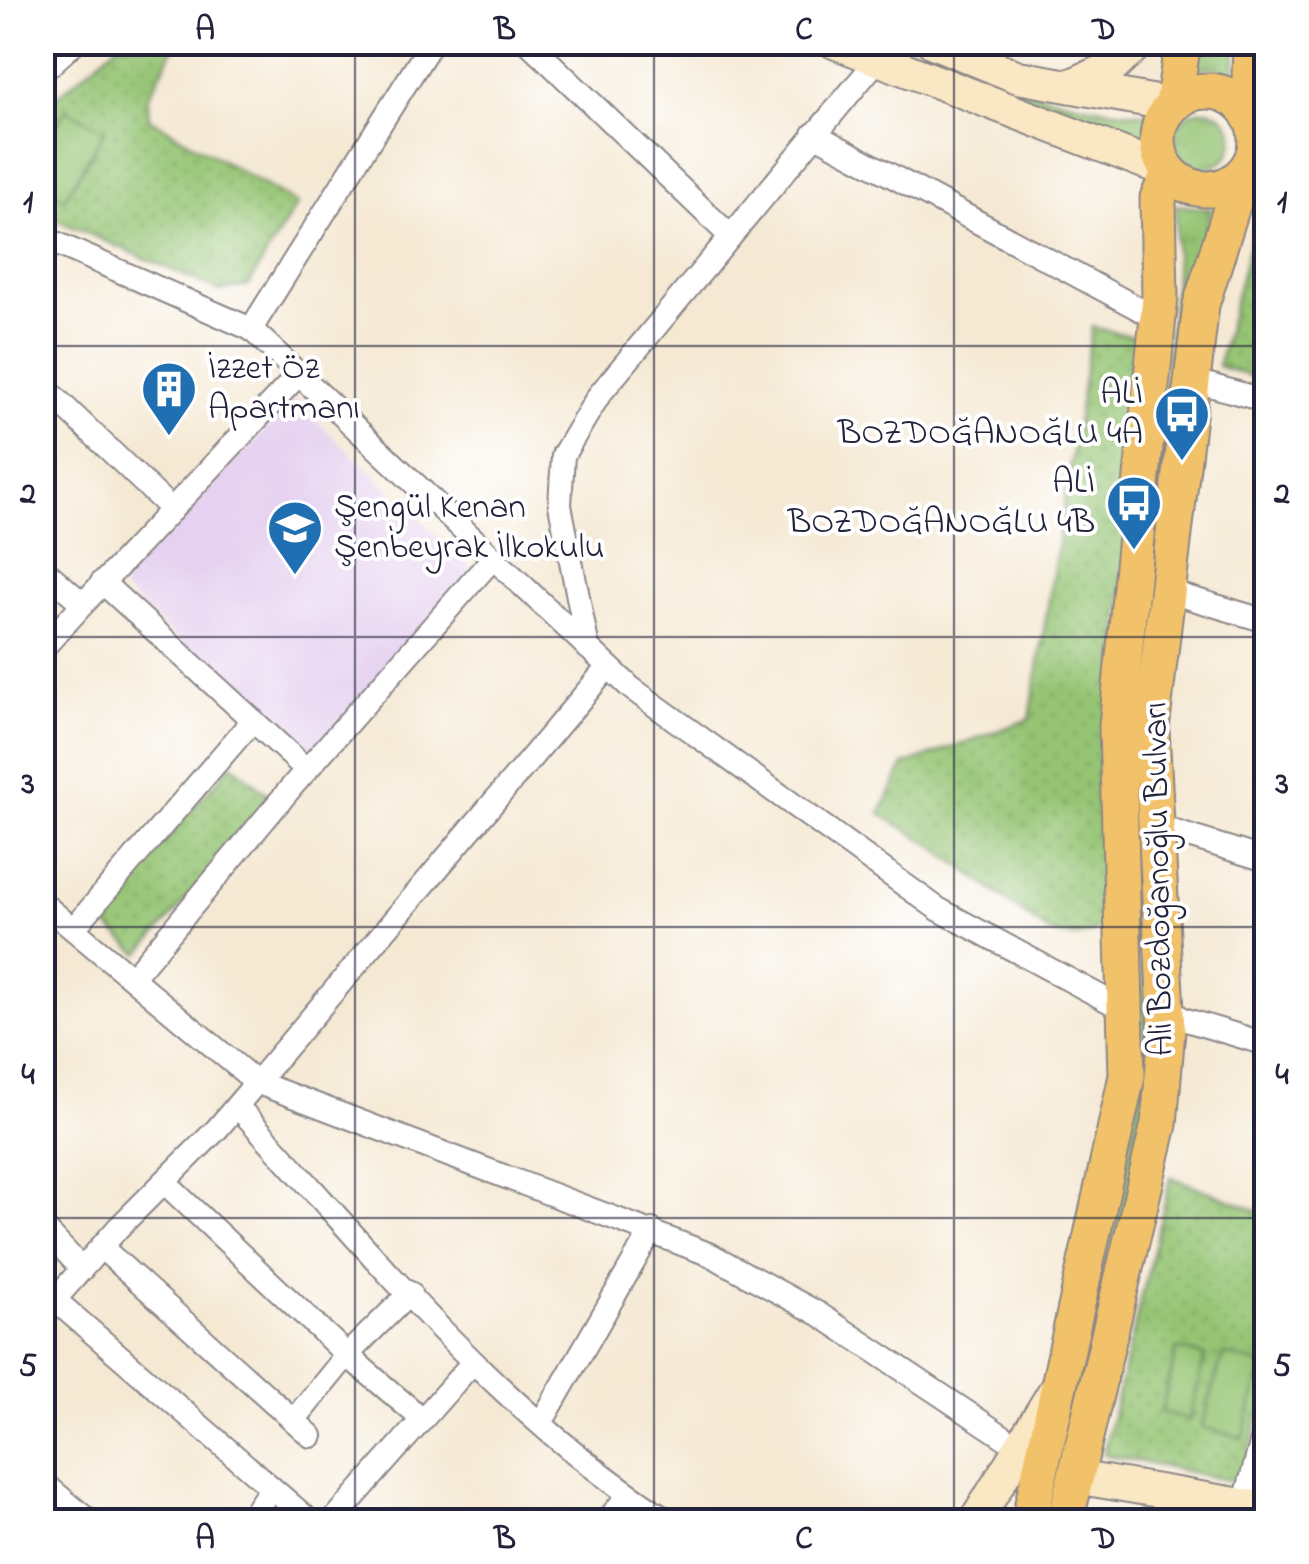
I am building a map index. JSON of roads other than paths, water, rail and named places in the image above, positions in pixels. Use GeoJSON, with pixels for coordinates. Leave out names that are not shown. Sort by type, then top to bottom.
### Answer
{"type":"FeatureCollection","features":[{"type":"Feature","properties":{"kind":"main road"},"geometry":{"type":"LineString","coordinates":[[834,42],[1170,172],[1198,188],[1214,188],[1254,176],[1258,119],[1252,42]]}},
{"type":"Feature","properties":{"kind":"main road"},"geometry":{"type":"LineString","coordinates":[[933,42],[1018,77],[1173,105],[1194,92],[1211,91],[1226,95],[1258,119]]}},
{"type":"Feature","properties":{"kind":"main road"},"geometry":{"type":"LineString","coordinates":[[1069,86],[1114,66],[1139,42]]}},
{"type":"Feature","properties":{"kind":"main road"},"geometry":{"type":"LineString","coordinates":[[1170,172],[1158,141],[1160,125],[1173,105],[1182,42]]}},
{"type":"Feature","properties":{"kind":"main road","name":"Ali Bozdoğanoğlu Bulvarı"},"geometry":{"type":"LineString","coordinates":[[1029,1522],[1127,1076],[1117,726],[1158,319],[1158,198],[1170,172]]}},
{"type":"Feature","properties":{"kind":"main road","name":"Ali Bozdoğanoğlu Bulvarı"},"geometry":{"type":"LineString","coordinates":[[1065,1522],[1160,1124],[1166,1008],[1151,729],[1200,305],[1254,176]]}},
{"type":"Feature","properties":{"kind":"main road"},"geometry":{"type":"LineString","coordinates":[[975,1522],[1060,1382]]}},
{"type":"Feature","properties":{"kind":"main road"},"geometry":{"type":"LineString","coordinates":[[1075,1477],[1167,1507],[1256,1507]]}},
{"type":"Feature","properties":{"kind":"street"},"geometry":{"type":"LineString","coordinates":[[42,72],[74,42]]}},
{"type":"Feature","properties":{"kind":"street"},"geometry":{"type":"LineString","coordinates":[[251,329],[432,42]]}},
{"type":"Feature","properties":{"kind":"street"},"geometry":{"type":"LineString","coordinates":[[528,42],[728,234]]}},
{"type":"Feature","properties":{"kind":"street"},"geometry":{"type":"LineString","coordinates":[[588,648],[560,505],[564,455],[599,395],[728,234],[878,59]]}},
{"type":"Feature","properties":{"kind":"street"},"geometry":{"type":"LineString","coordinates":[[814,134],[1158,319]]}},
{"type":"Feature","properties":{"kind":"street"},"geometry":{"type":"LineString","coordinates":[[42,264],[51,240],[251,329],[608,667],[938,909],[1126,1011]]}},
{"type":"Feature","properties":{"kind":"street"},"geometry":{"type":"LineString","coordinates":[[42,650],[297,376]]}},
{"type":"Feature","properties":{"kind":"street"},"geometry":{"type":"LineString","coordinates":[[1192,380],[1266,401]]}},
{"type":"Feature","properties":{"kind":"street"},"geometry":{"type":"LineString","coordinates":[[42,386],[172,510]]}},
{"type":"Feature","properties":{"kind":"street"},"geometry":{"type":"LineString","coordinates":[[133,978],[307,770],[493,558]]}},
{"type":"Feature","properties":{"kind":"street"},"geometry":{"type":"LineString","coordinates":[[42,568],[83,604]]}},
{"type":"Feature","properties":{"kind":"street"},"geometry":{"type":"LineString","coordinates":[[1169,579],[1180,595],[1266,621]]}},
{"type":"Feature","properties":{"kind":"street"},"geometry":{"type":"LineString","coordinates":[[102,582],[307,770]]}},
{"type":"Feature","properties":{"kind":"street"},"geometry":{"type":"LineString","coordinates":[[311,1522],[49,1307],[101,1247],[237,1106],[608,667]]}},
{"type":"Feature","properties":{"kind":"street"},"geometry":{"type":"LineString","coordinates":[[74,928],[253,720]]}},
{"type":"Feature","properties":{"kind":"street"},"geometry":{"type":"LineString","coordinates":[[1156,826],[1266,860]]}},
{"type":"Feature","properties":{"kind":"street"},"geometry":{"type":"LineString","coordinates":[[42,903],[256,1082],[711,1255],[820,1314],[1019,1448]]}},
{"type":"Feature","properties":{"kind":"street"},"geometry":{"type":"LineString","coordinates":[[1166,1008],[1183,1019],[1266,1044]]}},
{"type":"Feature","properties":{"kind":"street"},"geometry":{"type":"LineString","coordinates":[[237,1106],[473,1362],[629,1495],[671,1522]]}},
{"type":"Feature","properties":{"kind":"street"},"geometry":{"type":"LineString","coordinates":[[164,1182],[422,1419]]}},
{"type":"Feature","properties":{"kind":"street"},"geometry":{"type":"LineString","coordinates":[[42,1226],[82,1269]]}},
{"type":"Feature","properties":{"kind":"street"},"geometry":{"type":"LineString","coordinates":[[541,1422],[652,1230]]}},
{"type":"Feature","properties":{"kind":"street"},"geometry":{"type":"LineString","coordinates":[[101,1247],[303,1428],[348,1355],[410,1293]]}},
{"type":"Feature","properties":{"kind":"street"},"geometry":{"type":"LineString","coordinates":[[332,1522],[473,1362]]}},
{"type":"Feature","properties":{"kind":"street"},"geometry":{"type":"LineString","coordinates":[[1256,1507],[1266,1426]]}},
{"type":"Feature","properties":{"kind":"street"},"geometry":{"type":"LineString","coordinates":[[42,1482],[90,1522]]}},
{"type":"Feature","properties":{"kind":"street"},"geometry":{"type":"LineString","coordinates":[[248,1522],[271,1488]]}},
{"type":"Feature","properties":{"kind":"street"},"geometry":{"type":"LineString","coordinates":[[606,1522],[629,1495]]}},
{"type":"Feature","properties":{"kind":"place","name":"İzzet Öz Apartmanı"},"geometry":{"type":"Point","coordinates":[169,438]}},
{"type":"Feature","properties":{"kind":"place","name":"ALİ BOZDOĞANOĞLU 4A"},"geometry":{"type":"Point","coordinates":[1182,463]}},
{"type":"Feature","properties":{"kind":"place","name":"ALİ BOZDOĞANOĞLU 4B"},"geometry":{"type":"Point","coordinates":[1134,552]}},
{"type":"Feature","properties":{"kind":"place","name":"Şengül Kenan Şenbeyrak İlkokulu"},"geometry":{"type":"Point","coordinates":[295,577]}}]}
